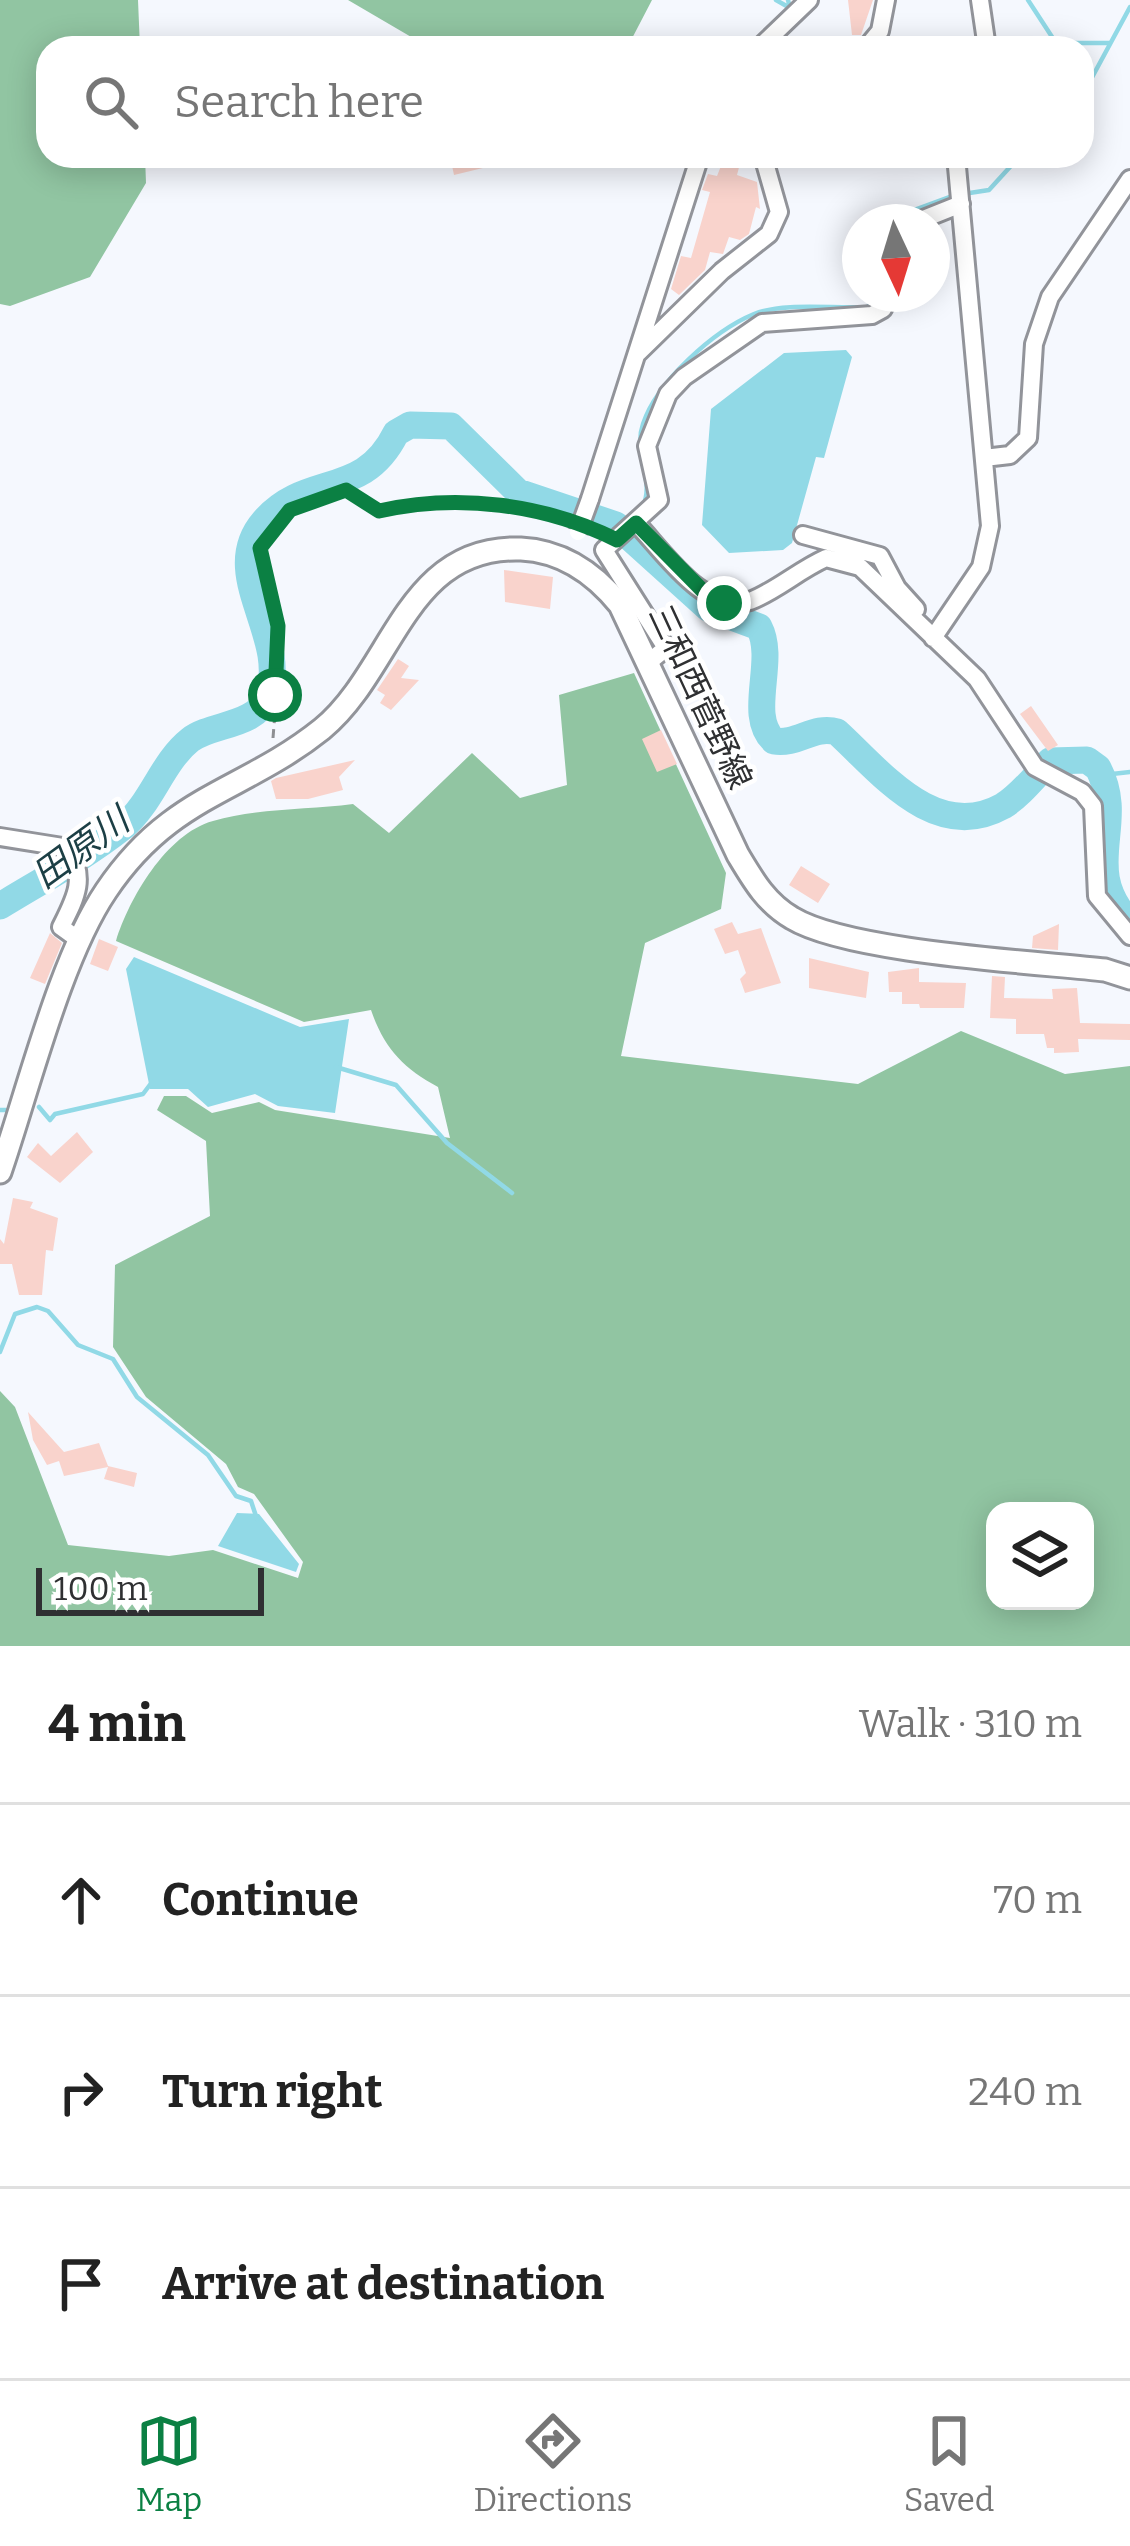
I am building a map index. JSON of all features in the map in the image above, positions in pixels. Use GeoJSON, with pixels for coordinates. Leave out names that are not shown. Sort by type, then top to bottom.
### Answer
{"type":"FeatureCollection","features":[{"type":"Feature","properties":{"kind":"main road","name":"三和西菅野線"},"geometry":{"type":"LineString","coordinates":[[0,1172],[80,940],[104,892],[161,826],[344,710],[421,590],[445,569],[506,549],[548,553],[610,592],[649,662],[738,855],[762,894],[788,916],[854,939],[1106,970],[1130,977]]}},
{"type":"Feature","properties":{"kind":"street"},"geometry":{"type":"LineString","coordinates":[[777,36],[809,0]]}},
{"type":"Feature","properties":{"kind":"street"},"geometry":{"type":"LineString","coordinates":[[876,36],[886,0]]}},
{"type":"Feature","properties":{"kind":"street"},"geometry":{"type":"LineString","coordinates":[[980,0],[985,36]]}},
{"type":"Feature","properties":{"kind":"street"},"geometry":{"type":"LineString","coordinates":[[568,562],[696,168]]}},
{"type":"Feature","properties":{"kind":"street"},"geometry":{"type":"LineString","coordinates":[[638,353],[722,271],[769,234],[779,212],[767,168]]}},
{"type":"Feature","properties":{"kind":"street"},"geometry":{"type":"LineString","coordinates":[[936,633],[980,567],[990,526],[957,168]]}},
{"type":"Feature","properties":{"kind":"street"},"geometry":{"type":"LineString","coordinates":[[984,458],[1010,455],[1028,438],[1031,367],[1040,322],[1064,269],[1130,179]]}},
{"type":"Feature","properties":{"kind":"street"},"geometry":{"type":"LineString","coordinates":[[948,204],[960,197]]}},
{"type":"Feature","properties":{"kind":"street"},"geometry":{"type":"LineString","coordinates":[[649,662],[666,648],[604,550],[659,500],[647,446],[652,428],[684,377],[744,330],[762,323],[878,312]]}},
{"type":"Feature","properties":{"kind":"street"},"geometry":{"type":"LineString","coordinates":[[630,529],[707,595],[724,603],[754,600],[807,567],[826,559],[842,560],[860,567],[936,633]]}},
{"type":"Feature","properties":{"kind":"street"},"geometry":{"type":"LineString","coordinates":[[803,535],[880,556],[903,597],[988,693],[1040,771],[1082,792],[1094,806],[1097,896],[1130,936]]}},
{"type":"Feature","properties":{"kind":"street"},"geometry":{"type":"LineString","coordinates":[[0,837],[69,848],[79,866],[80,889],[61,927],[80,940]]}},
{"type":"Feature","properties":{"kind":"path"},"geometry":{"type":"LineString","coordinates":[[277,756],[273,750],[280,647],[260,548],[290,510],[346,490],[379,511],[428,500],[472,501],[576,527]]}},
{"type":"Feature","properties":{"kind":"green space"},"geometry":{"type":"Polygon","coordinates":[[[0,0],[138,0],[140,36],[36,36],[36,168],[145,168],[146,183],[90,277],[10,306],[0,304],[0,0]]]}},
{"type":"Feature","properties":{"kind":"green space"},"geometry":{"type":"Polygon","coordinates":[[[348,0],[652,0],[633,36],[410,36],[348,0]]]}},
{"type":"Feature","properties":{"kind":"green space"},"geometry":{"type":"Polygon","coordinates":[[[634,673],[726,873],[721,909],[645,943],[621,1056],[858,1084],[961,1031],[1065,1074],[1130,1066],[1130,1646],[0,1646],[0,1391],[15,1407],[68,1545],[169,1556],[213,1550],[298,1578],[303,1562],[254,1494],[238,1487],[226,1464],[146,1397],[113,1347],[115,1265],[210,1216],[206,1141],[157,1110],[164,1096],[186,1096],[212,1113],[259,1102],[275,1110],[450,1138],[438,1087],[396,1056],[371,1010],[304,1022],[116,941],[140,888],[180,839],[196,828],[230,817],[353,804],[389,833],[472,753],[520,798],[567,785],[559,695],[634,673]]]}},
{"type":"Feature","properties":{"kind":"water"},"geometry":{"type":"Polygon","coordinates":[[[846,350],[852,357],[824,458],[816,457],[792,543],[783,550],[729,553],[702,525],[711,409],[784,353],[846,350]]]}},
{"type":"Feature","properties":{"kind":"water"},"geometry":{"type":"Polygon","coordinates":[[[134,957],[300,1027],[349,1019],[335,1113],[278,1106],[255,1094],[208,1107],[188,1089],[150,1089],[126,969],[134,957]]]}},
{"type":"Feature","properties":{"kind":"water"},"geometry":{"type":"Polygon","coordinates":[[[237,1513],[259,1514],[299,1564],[296,1572],[218,1546],[237,1513]]]}},
{"type":"Feature","properties":{"kind":"building"},"geometry":{"type":"Polygon","coordinates":[[[848,0],[873,0],[861,35],[852,35],[848,0]]]}},
{"type":"Feature","properties":{"kind":"building"},"geometry":{"type":"Polygon","coordinates":[[[453,168],[483,168],[454,175],[453,168]]]}},
{"type":"Feature","properties":{"kind":"building"},"geometry":{"type":"Polygon","coordinates":[[[720,168],[739,168],[737,175],[757,182],[760,209],[756,207],[749,234],[740,240],[729,237],[723,254],[710,252],[705,270],[679,295],[671,289],[681,256],[691,258],[710,192],[702,190],[708,174],[717,176],[720,168]]]}},
{"type":"Feature","properties":{"kind":"building"},"geometry":{"type":"Polygon","coordinates":[[[504,570],[553,577],[550,609],[505,602],[504,570]]]}},
{"type":"Feature","properties":{"kind":"building"},"geometry":{"type":"Polygon","coordinates":[[[398,659],[409,666],[401,678],[419,680],[391,710],[380,703],[385,695],[377,690],[398,659]]]}},
{"type":"Feature","properties":{"kind":"building"},"geometry":{"type":"Polygon","coordinates":[[[1031,706],[1058,745],[1048,751],[1020,714],[1031,706]]]}},
{"type":"Feature","properties":{"kind":"building"},"geometry":{"type":"Polygon","coordinates":[[[661,730],[677,764],[657,772],[642,739],[661,730]]]}},
{"type":"Feature","properties":{"kind":"building"},"geometry":{"type":"Polygon","coordinates":[[[355,760],[339,777],[343,790],[308,799],[276,799],[271,781],[276,778],[355,760]]]}},
{"type":"Feature","properties":{"kind":"building"},"geometry":{"type":"Polygon","coordinates":[[[801,866],[830,884],[818,903],[789,885],[801,866]]]}},
{"type":"Feature","properties":{"kind":"building"},"geometry":{"type":"Polygon","coordinates":[[[732,922],[738,934],[761,928],[781,983],[745,993],[740,979],[746,973],[738,950],[725,954],[714,929],[732,922]]]}},
{"type":"Feature","properties":{"kind":"building"},"geometry":{"type":"Polygon","coordinates":[[[1059,924],[1058,950],[1032,948],[1033,936],[1059,924]]]}},
{"type":"Feature","properties":{"kind":"building"},"geometry":{"type":"Polygon","coordinates":[[[50,933],[62,943],[45,984],[30,978],[50,933]]]}},
{"type":"Feature","properties":{"kind":"building"},"geometry":{"type":"Polygon","coordinates":[[[99,939],[118,947],[108,971],[90,964],[99,939]]]}},
{"type":"Feature","properties":{"kind":"building"},"geometry":{"type":"Polygon","coordinates":[[[809,958],[869,972],[866,998],[809,988],[809,958]]]}},
{"type":"Feature","properties":{"kind":"building"},"geometry":{"type":"Polygon","coordinates":[[[919,968],[919,982],[966,983],[964,1008],[920,1008],[919,1004],[902,1004],[902,992],[889,992],[888,972],[919,968]]]}},
{"type":"Feature","properties":{"kind":"building"},"geometry":{"type":"Polygon","coordinates":[[[992,976],[1005,977],[1004,998],[1053,999],[1052,989],[1077,988],[1080,1023],[1130,1024],[1130,1040],[1078,1039],[1079,1052],[1054,1053],[1054,1048],[1047,1048],[1044,1034],[1016,1034],[1016,1019],[990,1018],[992,976]]]}},
{"type":"Feature","properties":{"kind":"building"},"geometry":{"type":"Polygon","coordinates":[[[77,1132],[93,1152],[60,1183],[27,1157],[38,1143],[51,1156],[77,1132]]]}},
{"type":"Feature","properties":{"kind":"building"},"geometry":{"type":"Polygon","coordinates":[[[13,1198],[33,1202],[30,1208],[58,1218],[53,1251],[46,1250],[42,1295],[19,1295],[12,1264],[0,1264],[0,1239],[4,1244],[13,1198]]]}},
{"type":"Feature","properties":{"kind":"building"},"geometry":{"type":"Polygon","coordinates":[[[28,1412],[64,1452],[99,1443],[108,1466],[137,1473],[134,1487],[104,1479],[108,1467],[64,1476],[59,1461],[47,1465],[33,1440],[28,1412]]]}},
{"type":"Feature","properties":{"kind":"waterway"},"geometry":{"type":"LineString","coordinates":[[776,0],[790,8],[788,0]]}},
{"type":"Feature","properties":{"kind":"waterway"},"geometry":{"type":"LineString","coordinates":[[1028,0],[1051,36]]}},
{"type":"Feature","properties":{"kind":"waterway"},"geometry":{"type":"LineString","coordinates":[[1094,74],[1130,7]]}},
{"type":"Feature","properties":{"kind":"waterway"},"geometry":{"type":"LineString","coordinates":[[1094,43],[1110,43]]}},
{"type":"Feature","properties":{"kind":"waterway"},"geometry":{"type":"LineString","coordinates":[[963,194],[989,190],[1009,168]]}},
{"type":"Feature","properties":{"kind":"waterway"},"geometry":{"type":"LineString","coordinates":[[930,204],[952,196]]}},
{"type":"Feature","properties":{"kind":"waterway"},"geometry":{"type":"LineString","coordinates":[[643,506],[647,487],[640,445],[643,424],[673,375],[705,345],[754,314],[794,307],[842,307]]}},
{"type":"Feature","properties":{"kind":"waterway","name":"田原川"},"geometry":{"type":"LineString","coordinates":[[0,906],[123,827],[190,740],[244,719],[262,706],[272,673],[251,584],[252,541],[281,506],[368,468],[396,433],[410,425],[451,426],[518,492],[616,525],[708,608],[759,627],[765,656],[762,717],[774,741],[837,732],[890,783],[932,810],[954,816],[978,815],[1003,806],[1050,761],[1087,760],[1098,768],[1106,789],[1107,883],[1130,923]]}},
{"type":"Feature","properties":{"kind":"waterway"},"geometry":{"type":"LineString","coordinates":[[1103,775],[1130,772]]}},
{"type":"Feature","properties":{"kind":"waterway"},"geometry":{"type":"LineString","coordinates":[[336,1067],[396,1085],[447,1143],[512,1193]]}},
{"type":"Feature","properties":{"kind":"waterway"},"geometry":{"type":"LineString","coordinates":[[39,1107],[50,1120],[55,1114],[143,1094],[152,1082]]}},
{"type":"Feature","properties":{"kind":"waterway"},"geometry":{"type":"LineString","coordinates":[[0,1110],[6,1110]]}},
{"type":"Feature","properties":{"kind":"waterway"},"geometry":{"type":"LineString","coordinates":[[0,1352],[15,1314],[37,1307],[48,1311],[78,1345],[113,1359],[137,1397],[208,1455],[236,1496],[251,1501],[257,1519]]}},
{"type":"Feature","properties":{"kind":"route"},"geometry":{"type":"LineString","coordinates":[[275,695],[278,626],[260,548],[272,526],[290,510],[346,490],[379,511],[428,500],[472,501],[554,517],[617,540],[636,523],[707,595],[724,603]]}}]}
